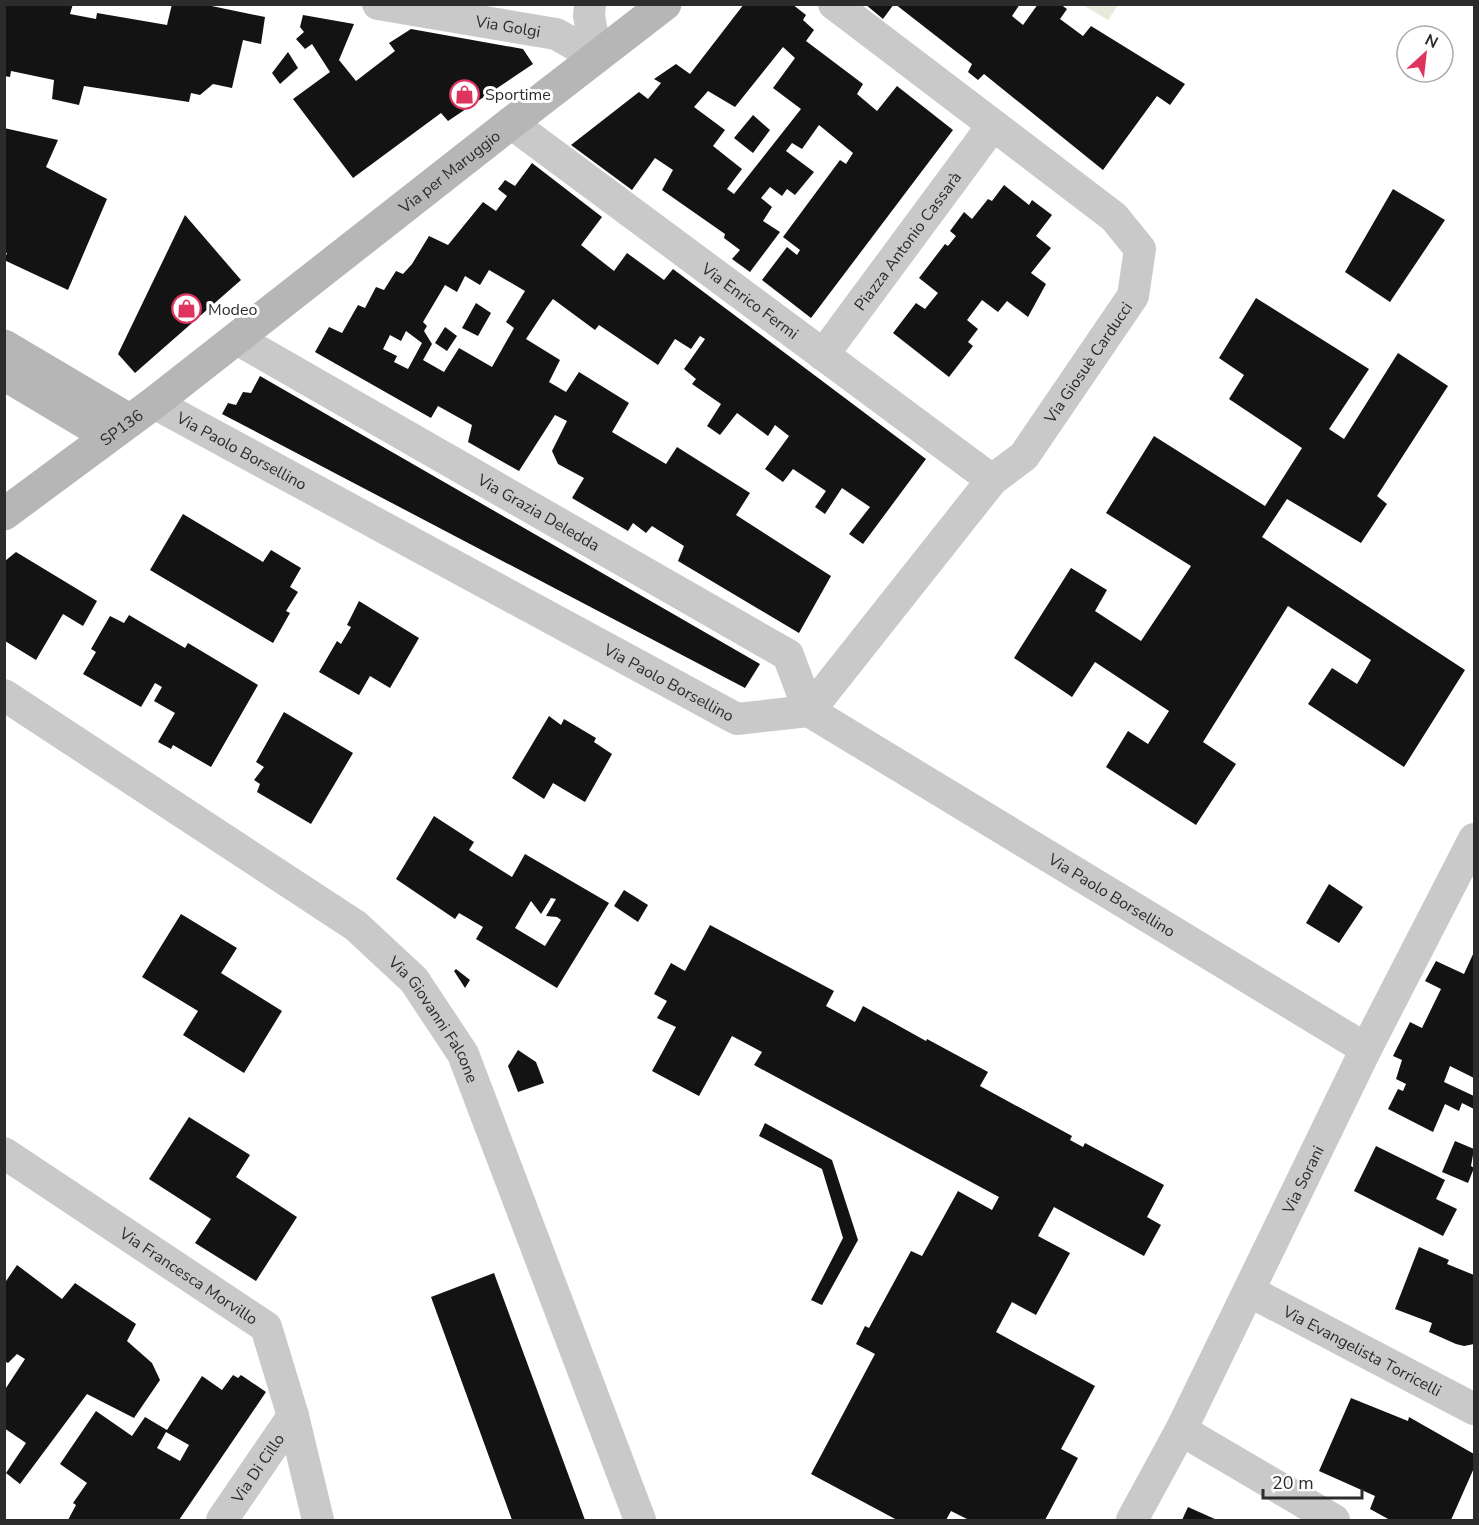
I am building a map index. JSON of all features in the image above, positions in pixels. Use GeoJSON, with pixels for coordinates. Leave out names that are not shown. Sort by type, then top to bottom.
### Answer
{"type":"FeatureCollection","features":[{"type":"Feature","properties":{"kind":"street","name":"Via Golgi"},"geometry":{"type":"LineString","coordinates":[[378,4],[556,34],[597,57]]}},
{"type":"Feature","properties":{"kind":"street"},"geometry":{"type":"LineString","coordinates":[[590,4],[589,16],[597,57]]}},
{"type":"Feature","properties":{"kind":"street","name":"Via per Maruggio"},"geometry":{"type":"LineString","coordinates":[[237,339],[510,123],[665,4]]}},
{"type":"Feature","properties":{"kind":"street","name":"Via Giosuè Carducci"},"geometry":{"type":"LineString","coordinates":[[809,711],[992,480],[1024,456],[1132,296],[1140,249],[1114,217],[834,4]]}},
{"type":"Feature","properties":{"kind":"street","name":"Via Enrico Fermi"},"geometry":{"type":"LineString","coordinates":[[510,123],[992,480]]}},
{"type":"Feature","properties":{"kind":"street","name":"Piazza Antonio Cassarà"},"geometry":{"type":"LineString","coordinates":[[824,355],[993,125]]}},
{"type":"Feature","properties":{"kind":"street","name":"SP136"},"geometry":{"type":"LineString","coordinates":[[4,514],[237,339]]}},
{"type":"Feature","properties":{"kind":"street","name":"Via Grazia Deledda"},"geometry":{"type":"LineString","coordinates":[[237,339],[788,655],[809,711]]}},
{"type":"Feature","properties":{"kind":"street"},"geometry":{"type":"LineString","coordinates":[[4,346],[131,420]]}},
{"type":"Feature","properties":{"kind":"street"},"geometry":{"type":"LineString","coordinates":[[4,374],[131,420]]}},
{"type":"Feature","properties":{"kind":"street","name":"Via Paolo Borsellino"},"geometry":{"type":"LineString","coordinates":[[131,420],[737,719],[809,711],[1366,1050]]}},
{"type":"Feature","properties":{"kind":"street","name":"Via Giovanni Falcone"},"geometry":{"type":"LineString","coordinates":[[4,695],[356,926],[414,980],[463,1054],[640,1521]]}},
{"type":"Feature","properties":{"kind":"street","name":"Via Sorani"},"geometry":{"type":"LineString","coordinates":[[1132,1521],[1181,1430],[1366,1050],[1474,839]]}},
{"type":"Feature","properties":{"kind":"street","name":"Via Francesca Morvillo"},"geometry":{"type":"LineString","coordinates":[[4,1153],[266,1327],[293,1416],[318,1521]]}},
{"type":"Feature","properties":{"kind":"street","name":"Via Evangelista Torricelli"},"geometry":{"type":"LineString","coordinates":[[1249,1291],[1474,1409]]}},
{"type":"Feature","properties":{"kind":"street","name":"Via Di Cillo"},"geometry":{"type":"LineString","coordinates":[[222,1521],[293,1416]]}},
{"type":"Feature","properties":{"kind":"street"},"geometry":{"type":"LineString","coordinates":[[1181,1430],[1334,1521]]}},
{"type":"Feature","properties":{"kind":"green space"},"geometry":{"type":"Polygon","coordinates":[[[1083,5],[1118,5],[1108,20],[1083,5]]]}},
{"type":"Feature","properties":{"kind":"building"},"geometry":{"type":"Polygon","coordinates":[[[4,4],[73,4],[70,14],[96,19],[97,13],[167,25],[172,4],[202,4],[265,17],[261,44],[243,40],[232,88],[213,84],[200,95],[191,93],[189,102],[84,86],[79,105],[52,99],[54,80],[11,71],[10,77],[4,76],[4,4]]]}},
{"type":"Feature","properties":{"kind":"building"},"geometry":{"type":"Polygon","coordinates":[[[744,4],[792,4],[806,15],[803,20],[814,30],[806,41],[863,84],[857,94],[877,111],[897,86],[953,130],[811,318],[762,280],[787,247],[797,255],[800,250],[783,237],[840,160],[846,164],[853,153],[819,125],[802,149],[792,143],[786,151],[814,172],[795,195],[787,189],[782,196],[770,187],[761,198],[772,207],[763,221],[780,232],[750,272],[732,259],[740,250],[724,238],[725,234],[662,190],[673,170],[655,158],[632,190],[571,145],[639,92],[648,99],[661,83],[654,79],[676,64],[690,74],[744,4]],[[783,47],[735,107],[708,91],[694,107],[725,130],[713,146],[742,169],[727,189],[734,194],[801,109],[773,88],[795,58],[783,47]]]}},
{"type":"Feature","properties":{"kind":"building"},"geometry":{"type":"Polygon","coordinates":[[[865,4],[894,4],[883,19],[865,4]]]}},
{"type":"Feature","properties":{"kind":"building"},"geometry":{"type":"Polygon","coordinates":[[[895,4],[1020,4],[1012,16],[1023,25],[1038,4],[1060,4],[1067,9],[1060,19],[1083,36],[1091,26],[1185,84],[1170,105],[1157,96],[1103,170],[984,74],[978,80],[968,72],[972,64],[895,4]]]}},
{"type":"Feature","properties":{"kind":"building"},"geometry":{"type":"Polygon","coordinates":[[[303,15],[354,24],[339,60],[356,81],[395,51],[389,43],[411,29],[523,49],[533,64],[448,121],[441,113],[353,178],[293,99],[330,72],[312,44],[305,49],[296,39],[304,32],[300,27],[303,15]]]}},
{"type":"Feature","properties":{"kind":"building"},"geometry":{"type":"Polygon","coordinates":[[[288,52],[298,68],[280,84],[272,73],[288,52]]]}},
{"type":"Feature","properties":{"kind":"building"},"geometry":{"type":"Polygon","coordinates":[[[753,115],[770,130],[753,153],[734,138],[753,115]]]}},
{"type":"Feature","properties":{"kind":"building"},"geometry":{"type":"Polygon","coordinates":[[[4,128],[58,140],[46,167],[107,199],[68,290],[4,260],[7,253],[4,252],[4,128]]]}},
{"type":"Feature","properties":{"kind":"building"},"geometry":{"type":"Polygon","coordinates":[[[532,163],[602,217],[581,245],[614,271],[627,253],[664,280],[673,269],[926,459],[863,544],[849,534],[870,507],[842,488],[825,514],[815,507],[826,491],[793,469],[783,482],[765,469],[789,436],[775,425],[768,436],[737,413],[720,435],[707,426],[721,404],[692,384],[696,379],[684,369],[705,339],[700,336],[691,349],[675,339],[658,365],[599,325],[595,330],[553,299],[547,307],[526,339],[560,360],[549,382],[566,392],[579,372],[629,403],[612,432],[666,464],[677,447],[750,493],[736,515],[831,576],[799,633],[678,561],[684,546],[652,526],[646,533],[633,523],[628,531],[572,498],[584,478],[558,464],[552,451],[567,421],[555,415],[519,471],[468,442],[472,425],[438,406],[431,418],[315,352],[329,327],[342,333],[358,305],[365,308],[376,287],[384,290],[396,271],[403,274],[429,236],[448,245],[483,202],[496,211],[507,196],[498,189],[505,180],[515,186],[532,163]],[[489,270],[480,285],[465,276],[457,292],[445,285],[423,322],[427,326],[424,331],[432,344],[423,360],[444,372],[459,348],[492,367],[514,328],[506,322],[525,291],[489,270]],[[406,331],[401,341],[390,335],[383,349],[397,356],[394,362],[408,369],[422,343],[406,331]]]}},
{"type":"Feature","properties":{"kind":"building"},"geometry":{"type":"Polygon","coordinates":[[[1004,185],[1029,205],[1032,200],[1052,215],[1036,236],[1051,248],[1031,273],[1046,284],[1028,317],[1007,301],[998,312],[982,300],[967,320],[978,329],[968,342],[973,346],[949,377],[893,333],[916,303],[925,309],[938,293],[919,278],[945,244],[948,246],[956,236],[950,231],[964,212],[972,219],[988,199],[992,201],[1004,185]]]}},
{"type":"Feature","properties":{"kind":"building"},"geometry":{"type":"Polygon","coordinates":[[[1393,189],[1445,220],[1390,302],[1345,272],[1393,189]]]}},
{"type":"Feature","properties":{"kind":"building"},"geometry":{"type":"Polygon","coordinates":[[[185,215],[241,280],[135,373],[118,354],[185,215]]]}},
{"type":"Feature","properties":{"kind":"building"},"geometry":{"type":"Polygon","coordinates":[[[1256,298],[1369,369],[1329,429],[1344,439],[1398,353],[1448,386],[1377,496],[1387,504],[1361,543],[1287,499],[1262,537],[1465,670],[1404,767],[1308,704],[1332,668],[1357,684],[1371,660],[1288,606],[1203,742],[1236,764],[1196,825],[1106,767],[1128,731],[1148,744],[1169,711],[1095,662],[1072,697],[1014,658],[1071,568],[1107,590],[1095,611],[1141,641],[1191,566],[1106,513],[1154,436],[1265,506],[1302,448],[1229,399],[1244,375],[1219,358],[1256,298]]]}},
{"type":"Feature","properties":{"kind":"building"},"geometry":{"type":"Polygon","coordinates":[[[476,303],[491,313],[478,336],[462,328],[476,303]]]}},
{"type":"Feature","properties":{"kind":"building"},"geometry":{"type":"Polygon","coordinates":[[[445,327],[457,336],[447,351],[435,343],[445,327]]]}},
{"type":"Feature","properties":{"kind":"building"},"geometry":{"type":"Polygon","coordinates":[[[260,376],[760,664],[745,688],[222,414],[228,403],[236,405],[243,392],[251,393],[260,376]]]}},
{"type":"Feature","properties":{"kind":"building"},"geometry":{"type":"Polygon","coordinates":[[[183,514],[263,562],[271,550],[301,568],[290,587],[298,592],[286,611],[290,613],[273,643],[150,570],[183,514]]]}},
{"type":"Feature","properties":{"kind":"building"},"geometry":{"type":"Polygon","coordinates":[[[16,552],[97,601],[83,626],[63,614],[36,660],[5,641],[5,561],[16,552]]]}},
{"type":"Feature","properties":{"kind":"building"},"geometry":{"type":"Polygon","coordinates":[[[359,601],[419,638],[390,688],[370,676],[359,695],[319,672],[337,641],[341,644],[351,627],[347,625],[359,601]]]}},
{"type":"Feature","properties":{"kind":"building"},"geometry":{"type":"Polygon","coordinates":[[[129,615],[185,648],[188,643],[258,685],[211,767],[173,745],[171,749],[158,742],[175,713],[154,701],[162,687],[155,683],[141,707],[83,674],[96,652],[91,649],[110,616],[124,623],[129,615]]]}},
{"type":"Feature","properties":{"kind":"building"},"geometry":{"type":"Polygon","coordinates":[[[284,712],[353,753],[311,824],[257,792],[260,784],[254,780],[264,767],[256,762],[284,712]]]}},
{"type":"Feature","properties":{"kind":"building"},"geometry":{"type":"Polygon","coordinates":[[[549,716],[561,725],[564,719],[596,738],[594,742],[612,754],[585,802],[553,783],[544,799],[512,778],[549,716]]]}},
{"type":"Feature","properties":{"kind":"building"},"geometry":{"type":"Polygon","coordinates":[[[434,816],[474,842],[469,850],[512,877],[525,854],[609,903],[557,988],[476,939],[483,927],[459,913],[455,919],[396,879],[434,816]],[[551,898],[541,914],[531,901],[515,928],[545,946],[561,920],[557,917],[546,916],[556,899],[551,898]]]}},
{"type":"Feature","properties":{"kind":"building"},"geometry":{"type":"Polygon","coordinates":[[[1329,884],[1363,907],[1339,943],[1306,923],[1329,884]]]}},
{"type":"Feature","properties":{"kind":"building"},"geometry":{"type":"Polygon","coordinates":[[[624,890],[648,905],[638,922],[614,906],[624,890]]]}},
{"type":"Feature","properties":{"kind":"building"},"geometry":{"type":"Polygon","coordinates":[[[181,914],[237,948],[221,973],[282,1011],[244,1073],[183,1035],[198,1011],[142,977],[181,914]]]}},
{"type":"Feature","properties":{"kind":"building"},"geometry":{"type":"Polygon","coordinates":[[[710,925],[834,991],[826,1006],[855,1022],[863,1006],[926,1041],[927,1039],[988,1072],[980,1086],[1072,1136],[1070,1140],[1083,1147],[1085,1143],[1164,1185],[1147,1217],[1161,1225],[1144,1256],[1054,1207],[1038,1236],[1070,1253],[1036,1315],[1012,1302],[996,1332],[1095,1386],[1061,1449],[1078,1458],[1045,1520],[969,1520],[951,1511],[946,1520],[897,1520],[811,1474],[875,1354],[856,1344],[865,1326],[869,1328],[911,1251],[922,1256],[958,1191],[992,1210],[999,1197],[754,1065],[762,1052],[732,1036],[699,1096],[652,1071],[676,1027],[657,1018],[667,1001],[654,994],[671,963],[685,971],[710,925]]]}},
{"type":"Feature","properties":{"kind":"building"},"geometry":{"type":"Polygon","coordinates":[[[1474,952],[1474,1078],[1450,1066],[1444,1082],[1474,1096],[1474,1109],[1462,1103],[1459,1111],[1445,1104],[1433,1132],[1388,1109],[1398,1089],[1403,1091],[1406,1084],[1396,1079],[1402,1060],[1393,1056],[1410,1022],[1422,1028],[1441,989],[1425,981],[1436,961],[1464,974],[1474,952]]]}},
{"type":"Feature","properties":{"kind":"building"},"geometry":{"type":"Polygon","coordinates":[[[456,969],[470,980],[465,988],[454,971],[456,969]]]}},
{"type":"Feature","properties":{"kind":"building"},"geometry":{"type":"Polygon","coordinates":[[[518,1050],[536,1062],[544,1083],[518,1092],[508,1066],[518,1050]]]}},
{"type":"Feature","properties":{"kind":"building"},"geometry":{"type":"Polygon","coordinates":[[[189,1117],[250,1155],[236,1177],[297,1217],[256,1281],[195,1243],[211,1219],[149,1179],[189,1117]]]}},
{"type":"Feature","properties":{"kind":"building"},"geometry":{"type":"Polygon","coordinates":[[[765,1123],[832,1160],[858,1240],[822,1305],[811,1300],[843,1238],[822,1169],[759,1136],[765,1123]]]}},
{"type":"Feature","properties":{"kind":"building"},"geometry":{"type":"Polygon","coordinates":[[[1455,1141],[1474,1149],[1471,1166],[1474,1168],[1468,1183],[1442,1172],[1455,1141]]]}},
{"type":"Feature","properties":{"kind":"building"},"geometry":{"type":"Polygon","coordinates":[[[1376,1146],[1445,1180],[1436,1199],[1457,1209],[1443,1236],[1354,1191],[1376,1146]]]}},
{"type":"Feature","properties":{"kind":"building"},"geometry":{"type":"Polygon","coordinates":[[[1419,1247],[1449,1260],[1447,1264],[1474,1275],[1474,1344],[1464,1346],[1456,1344],[1429,1332],[1432,1323],[1395,1309],[1419,1247]]]}},
{"type":"Feature","properties":{"kind":"building"},"geometry":{"type":"Polygon","coordinates":[[[17,1265],[62,1299],[75,1283],[136,1324],[127,1341],[152,1363],[160,1380],[134,1418],[87,1394],[20,1484],[6,1473],[26,1443],[4,1428],[4,1391],[25,1359],[17,1354],[8,1363],[4,1361],[4,1284],[17,1265]]]}},
{"type":"Feature","properties":{"kind":"building"},"geometry":{"type":"Polygon","coordinates":[[[494,1273],[585,1520],[512,1520],[431,1297],[494,1273]]]}},
{"type":"Feature","properties":{"kind":"building"},"geometry":{"type":"Polygon","coordinates":[[[233,1375],[238,1378],[241,1375],[266,1392],[179,1520],[68,1520],[76,1505],[73,1503],[87,1483],[60,1464],[96,1411],[132,1436],[145,1417],[167,1430],[202,1376],[222,1390],[233,1375]],[[166,1432],[157,1448],[180,1461],[189,1445],[166,1432]]]}},
{"type":"Feature","properties":{"kind":"building"},"geometry":{"type":"Polygon","coordinates":[[[1351,1398],[1408,1421],[1409,1417],[1474,1454],[1474,1468],[1451,1520],[1390,1520],[1370,1509],[1375,1496],[1319,1471],[1351,1398]]]}},
{"type":"Feature","properties":{"kind":"building"},"geometry":{"type":"Polygon","coordinates":[[[1188,1507],[1217,1520],[1182,1520],[1188,1507]]]}},
{"type":"Feature","properties":{"kind":"place","name":"Sportime"},"geometry":{"type":"Point","coordinates":[464,94]}},
{"type":"Feature","properties":{"kind":"place","name":"Modeo"},"geometry":{"type":"Point","coordinates":[187,309]}}]}
